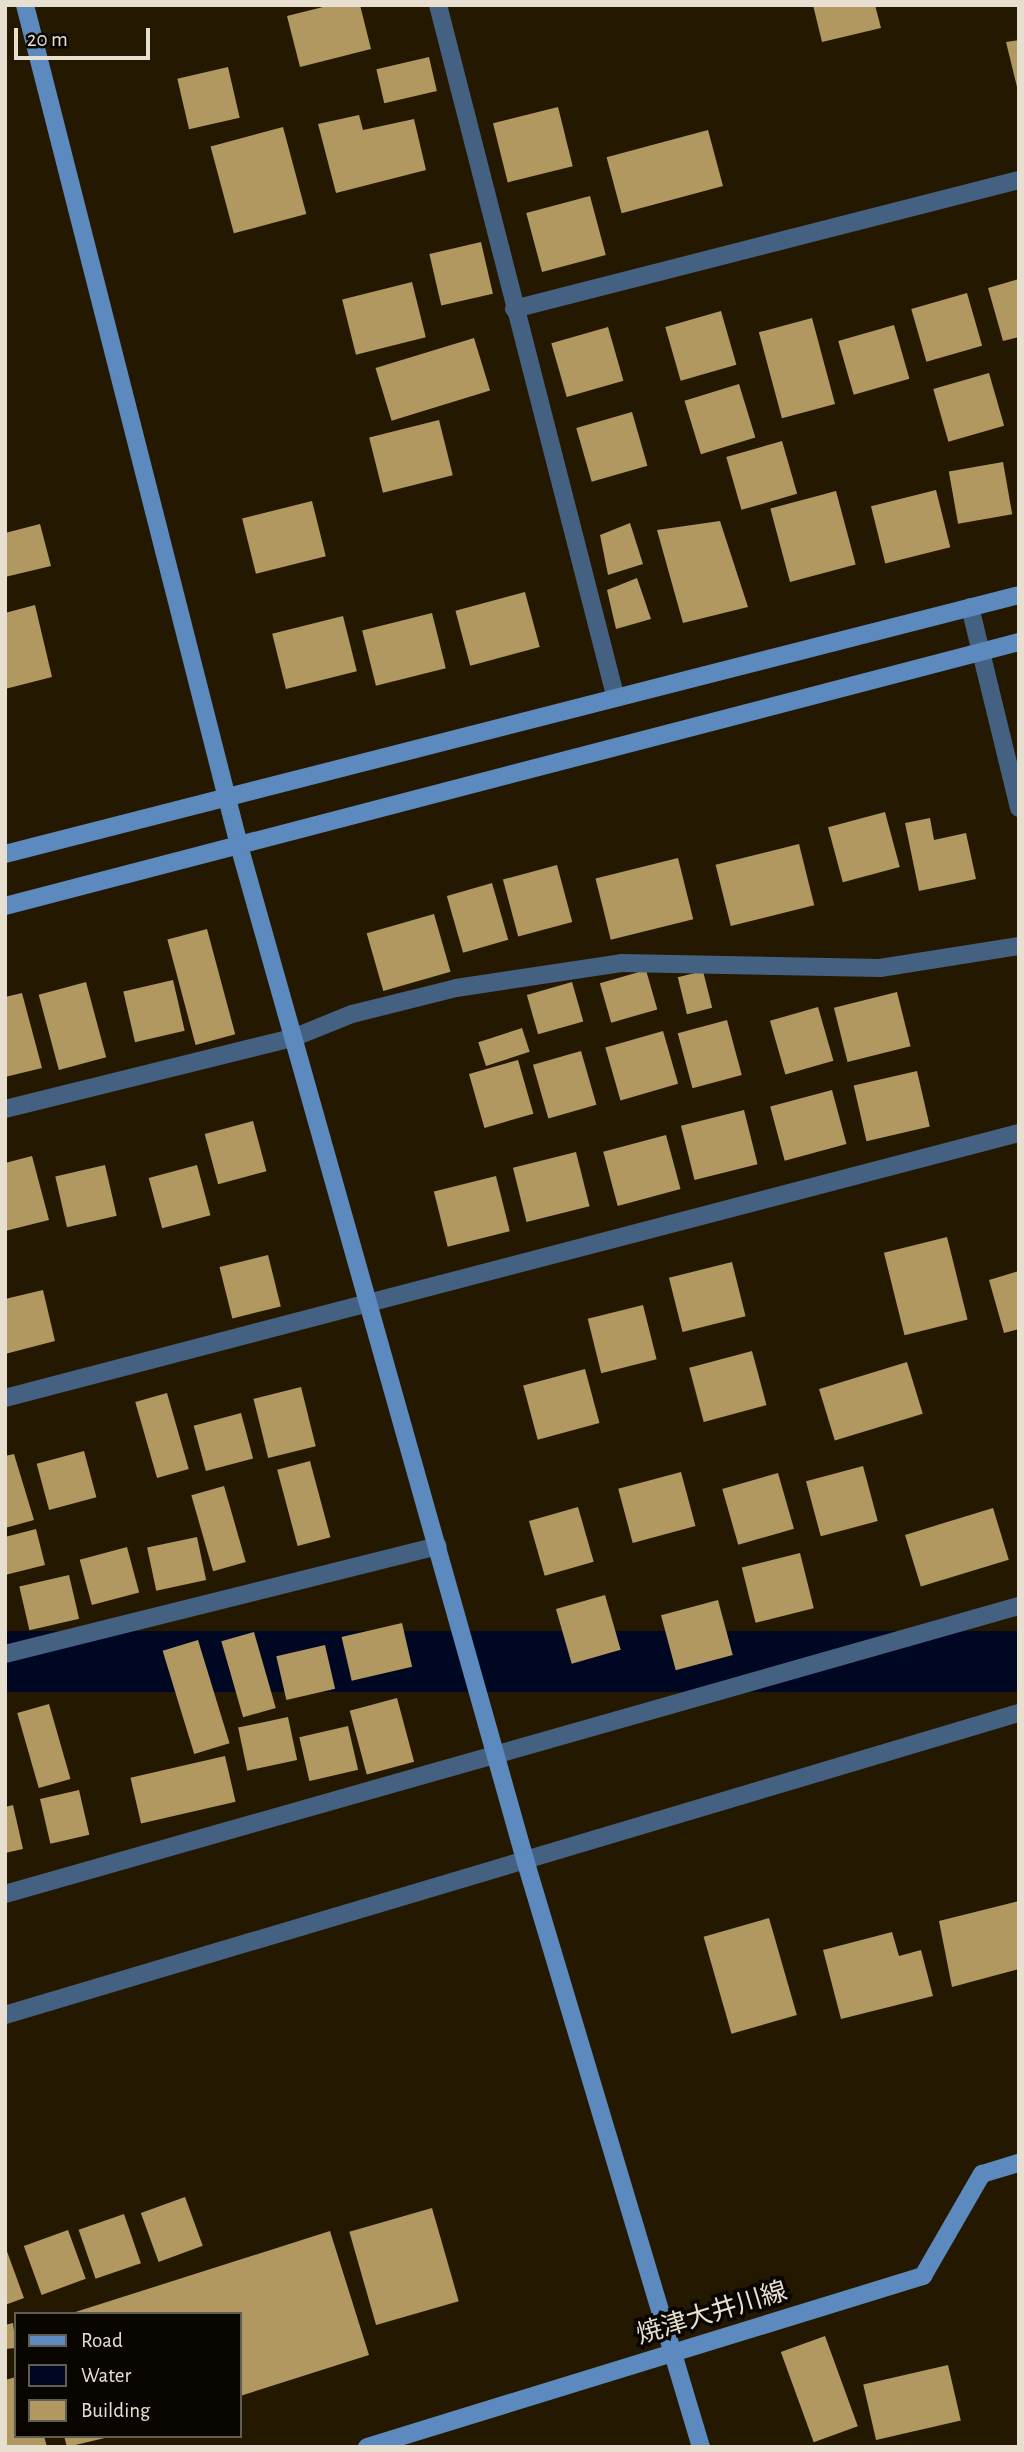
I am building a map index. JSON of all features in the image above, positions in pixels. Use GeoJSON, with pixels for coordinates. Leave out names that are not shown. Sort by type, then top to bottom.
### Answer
{"type":"FeatureCollection","features":[{"type":"Feature","properties":{"kind":"street"},"geometry":{"type":"LineString","coordinates":[[24,5],[240,849],[373,1301],[526,1863],[701,2447]]}},
{"type":"Feature","properties":{"kind":"street"},"geometry":{"type":"LineString","coordinates":[[438,5],[615,695]]}},
{"type":"Feature","properties":{"kind":"street"},"geometry":{"type":"LineString","coordinates":[[514,309],[1019,180]]}},
{"type":"Feature","properties":{"kind":"street"},"geometry":{"type":"LineString","coordinates":[[5,854],[226,792],[1019,595]]}},
{"type":"Feature","properties":{"kind":"street"},"geometry":{"type":"LineString","coordinates":[[970,607],[1019,808]]}},
{"type":"Feature","properties":{"kind":"street"},"geometry":{"type":"LineString","coordinates":[[5,906],[240,849],[980,650],[1019,642]]}},
{"type":"Feature","properties":{"kind":"street"},"geometry":{"type":"LineString","coordinates":[[5,1110],[295,1037],[414,997],[621,963],[880,968],[1019,946]]}},
{"type":"Feature","properties":{"kind":"street"},"geometry":{"type":"LineString","coordinates":[[5,1398],[1019,1133]]}},
{"type":"Feature","properties":{"kind":"street"},"geometry":{"type":"LineString","coordinates":[[5,1654],[438,1546]]}},
{"type":"Feature","properties":{"kind":"street"},"geometry":{"type":"LineString","coordinates":[[5,1894],[497,1757],[1019,1606]]}},
{"type":"Feature","properties":{"kind":"street"},"geometry":{"type":"LineString","coordinates":[[5,2015],[526,1863],[1019,1713]]}},
{"type":"Feature","properties":{"kind":"street","name":"焼津大井川線"},"geometry":{"type":"LineString","coordinates":[[367,2447],[923,2276],[982,2174],[1019,2163]]}},
{"type":"Feature","properties":{"kind":"water"},"geometry":{"type":"Polygon","coordinates":[[[5,1631],[1019,1631],[1019,1692],[5,1692],[5,1631]]]}},
{"type":"Feature","properties":{"kind":"building"},"geometry":{"type":"Polygon","coordinates":[[[331,5],[360,5],[371,49],[300,67],[287,16],[331,5]]]}},
{"type":"Feature","properties":{"kind":"building"},"geometry":{"type":"Polygon","coordinates":[[[813,5],[875,5],[881,28],[822,42],[813,5]]]}},
{"type":"Feature","properties":{"kind":"building"},"geometry":{"type":"Polygon","coordinates":[[[1019,40],[1019,91],[1018,91],[1006,42],[1019,40]]]}},
{"type":"Feature","properties":{"kind":"building"},"geometry":{"type":"Polygon","coordinates":[[[429,57],[437,91],[384,103],[376,69],[429,57]]]}},
{"type":"Feature","properties":{"kind":"building"},"geometry":{"type":"Polygon","coordinates":[[[228,67],[240,118],[189,129],[177,79],[228,67]]]}},
{"type":"Feature","properties":{"kind":"building"},"geometry":{"type":"Polygon","coordinates":[[[558,107],[573,166],[508,182],[493,123],[558,107]]]}},
{"type":"Feature","properties":{"kind":"building"},"geometry":{"type":"Polygon","coordinates":[[[359,115],[363,130],[414,119],[426,170],[336,193],[318,124],[359,115]]]}},
{"type":"Feature","properties":{"kind":"building"},"geometry":{"type":"Polygon","coordinates":[[[283,127],[306,214],[234,233],[211,146],[283,127]]]}},
{"type":"Feature","properties":{"kind":"building"},"geometry":{"type":"Polygon","coordinates":[[[708,130],[723,186],[622,213],[607,157],[708,130]]]}},
{"type":"Feature","properties":{"kind":"building"},"geometry":{"type":"Polygon","coordinates":[[[590,196],[606,255],[542,272],[526,213],[590,196]]]}},
{"type":"Feature","properties":{"kind":"building"},"geometry":{"type":"Polygon","coordinates":[[[481,242],[493,294],[441,306],[429,254],[481,242]]]}},
{"type":"Feature","properties":{"kind":"building"},"geometry":{"type":"Polygon","coordinates":[[[1019,279],[1019,337],[1003,341],[988,288],[1019,279]]]}},
{"type":"Feature","properties":{"kind":"building"},"geometry":{"type":"Polygon","coordinates":[[[412,282],[426,337],[356,355],[342,299],[412,282]]]}},
{"type":"Feature","properties":{"kind":"building"},"geometry":{"type":"Polygon","coordinates":[[[967,293],[982,346],[926,362],[911,309],[967,293]]]}},
{"type":"Feature","properties":{"kind":"building"},"geometry":{"type":"Polygon","coordinates":[[[721,311],[736,365],[681,381],[665,327],[721,311]]]}},
{"type":"Feature","properties":{"kind":"building"},"geometry":{"type":"Polygon","coordinates":[[[812,318],[835,404],[782,418],[759,332],[812,318]]]}},
{"type":"Feature","properties":{"kind":"building"},"geometry":{"type":"Polygon","coordinates":[[[894,325],[909,379],[854,395],[838,341],[894,325]]]}},
{"type":"Feature","properties":{"kind":"building"},"geometry":{"type":"Polygon","coordinates":[[[608,327],[623,381],[567,397],[551,343],[608,327]]]}},
{"type":"Feature","properties":{"kind":"building"},"geometry":{"type":"Polygon","coordinates":[[[474,338],[490,391],[392,421],[376,368],[474,338]]]}},
{"type":"Feature","properties":{"kind":"building"},"geometry":{"type":"Polygon","coordinates":[[[989,373],[1004,426],[948,442],[933,389],[989,373]]]}},
{"type":"Feature","properties":{"kind":"building"},"geometry":{"type":"Polygon","coordinates":[[[739,384],[755,438],[701,454],[684,401],[739,384]]]}},
{"type":"Feature","properties":{"kind":"building"},"geometry":{"type":"Polygon","coordinates":[[[632,412],[647,466],[592,482],[576,428],[632,412]]]}},
{"type":"Feature","properties":{"kind":"building"},"geometry":{"type":"Polygon","coordinates":[[[439,420],[453,475],[383,493],[369,437],[439,420]]]}},
{"type":"Feature","properties":{"kind":"building"},"geometry":{"type":"Polygon","coordinates":[[[782,441],[797,494],[741,510],[726,457],[782,441]]]}},
{"type":"Feature","properties":{"kind":"building"},"geometry":{"type":"Polygon","coordinates":[[[1003,462],[1012,514],[958,524],[949,472],[1003,462]]]}},
{"type":"Feature","properties":{"kind":"building"},"geometry":{"type":"Polygon","coordinates":[[[936,490],[950,547],[885,563],[871,506],[936,490]]]}},
{"type":"Feature","properties":{"kind":"building"},"geometry":{"type":"Polygon","coordinates":[[[836,491],[856,564],[790,582],[770,509],[836,491]]]}},
{"type":"Feature","properties":{"kind":"building"},"geometry":{"type":"Polygon","coordinates":[[[312,501],[326,556],[256,574],[242,518],[312,501]]]}},
{"type":"Feature","properties":{"kind":"building"},"geometry":{"type":"Polygon","coordinates":[[[720,521],[748,607],[683,623],[657,530],[720,521]]]}},
{"type":"Feature","properties":{"kind":"building"},"geometry":{"type":"Polygon","coordinates":[[[630,523],[643,564],[608,575],[600,535],[630,523]]]}},
{"type":"Feature","properties":{"kind":"building"},"geometry":{"type":"Polygon","coordinates":[[[40,524],[51,566],[5,577],[5,533],[40,524]]]}},
{"type":"Feature","properties":{"kind":"building"},"geometry":{"type":"Polygon","coordinates":[[[637,578],[651,619],[616,629],[607,590],[637,578]]]}},
{"type":"Feature","properties":{"kind":"building"},"geometry":{"type":"Polygon","coordinates":[[[525,592],[540,647],[470,666],[455,611],[525,592]]]}},
{"type":"Feature","properties":{"kind":"building"},"geometry":{"type":"Polygon","coordinates":[[[35,605],[52,677],[5,689],[5,613],[35,605]]]}},
{"type":"Feature","properties":{"kind":"building"},"geometry":{"type":"Polygon","coordinates":[[[432,613],[446,668],[376,686],[362,630],[432,613]]]}},
{"type":"Feature","properties":{"kind":"building"},"geometry":{"type":"Polygon","coordinates":[[[343,616],[357,671],[286,689],[272,634],[343,616]]]}},
{"type":"Feature","properties":{"kind":"building"},"geometry":{"type":"Polygon","coordinates":[[[885,812],[900,867],[843,882],[828,827],[885,812]]]}},
{"type":"Feature","properties":{"kind":"building"},"geometry":{"type":"Polygon","coordinates":[[[930,818],[934,840],[966,833],[976,879],[919,891],[905,823],[930,818]]]}},
{"type":"Feature","properties":{"kind":"building"},"geometry":{"type":"Polygon","coordinates":[[[799,844],[814,905],[731,926],[716,865],[799,844]]]}},
{"type":"Feature","properties":{"kind":"building"},"geometry":{"type":"Polygon","coordinates":[[[678,858],[693,919],[611,940],[596,879],[678,858]]]}},
{"type":"Feature","properties":{"kind":"building"},"geometry":{"type":"Polygon","coordinates":[[[557,865],[572,922],[518,936],[503,879],[557,865]]]}},
{"type":"Feature","properties":{"kind":"building"},"geometry":{"type":"Polygon","coordinates":[[[492,883],[508,940],[463,953],[447,896],[492,883]]]}},
{"type":"Feature","properties":{"kind":"building"},"geometry":{"type":"Polygon","coordinates":[[[434,914],[451,972],[383,991],[367,933],[434,914]]]}},
{"type":"Feature","properties":{"kind":"building"},"geometry":{"type":"Polygon","coordinates":[[[207,929],[235,1034],[196,1045],[167,940],[207,929]]]}},
{"type":"Feature","properties":{"kind":"building"},"geometry":{"type":"Polygon","coordinates":[[[646,970],[657,1009],[611,1023],[600,983],[646,970]]]}},
{"type":"Feature","properties":{"kind":"building"},"geometry":{"type":"Polygon","coordinates":[[[703,971],[712,1008],[687,1014],[678,977],[703,971]]]}},
{"type":"Feature","properties":{"kind":"building"},"geometry":{"type":"Polygon","coordinates":[[[173,980],[185,1031],[135,1042],[123,991],[173,980]]]}},
{"type":"Feature","properties":{"kind":"building"},"geometry":{"type":"Polygon","coordinates":[[[86,982],[106,1057],[59,1070],[39,995],[86,982]]]}},
{"type":"Feature","properties":{"kind":"building"},"geometry":{"type":"Polygon","coordinates":[[[572,982],[583,1021],[538,1034],[527,995],[572,982]]]}},
{"type":"Feature","properties":{"kind":"building"},"geometry":{"type":"Polygon","coordinates":[[[897,992],[911,1046],[847,1062],[834,1008],[897,992]]]}},
{"type":"Feature","properties":{"kind":"building"},"geometry":{"type":"Polygon","coordinates":[[[22,993],[42,1068],[5,1077],[5,997],[22,993]]]}},
{"type":"Feature","properties":{"kind":"building"},"geometry":{"type":"Polygon","coordinates":[[[818,1007],[833,1061],[785,1075],[770,1021],[818,1007]]]}},
{"type":"Feature","properties":{"kind":"building"},"geometry":{"type":"Polygon","coordinates":[[[727,1020],[742,1075],[692,1088],[678,1033],[727,1020]]]}},
{"type":"Feature","properties":{"kind":"building"},"geometry":{"type":"Polygon","coordinates":[[[522,1028],[530,1052],[486,1066],[478,1042],[522,1028]]]}},
{"type":"Feature","properties":{"kind":"building"},"geometry":{"type":"Polygon","coordinates":[[[663,1031],[678,1084],[620,1100],[605,1048],[663,1031]]]}},
{"type":"Feature","properties":{"kind":"building"},"geometry":{"type":"Polygon","coordinates":[[[581,1051],[596,1105],[548,1119],[533,1065],[581,1051]]]}},
{"type":"Feature","properties":{"kind":"building"},"geometry":{"type":"Polygon","coordinates":[[[518,1060],[533,1114],[484,1128],[469,1074],[518,1060]]]}},
{"type":"Feature","properties":{"kind":"building"},"geometry":{"type":"Polygon","coordinates":[[[917,1071],[930,1127],[866,1141],[854,1086],[917,1071]]]}},
{"type":"Feature","properties":{"kind":"building"},"geometry":{"type":"Polygon","coordinates":[[[832,1090],[846,1144],[785,1161],[770,1107],[832,1090]]]}},
{"type":"Feature","properties":{"kind":"building"},"geometry":{"type":"Polygon","coordinates":[[[744,1110],[758,1164],[694,1180],[681,1126],[744,1110]]]}},
{"type":"Feature","properties":{"kind":"building"},"geometry":{"type":"Polygon","coordinates":[[[253,1121],[266,1171],[218,1184],[205,1134],[253,1121]]]}},
{"type":"Feature","properties":{"kind":"building"},"geometry":{"type":"Polygon","coordinates":[[[666,1135],[680,1189],[618,1206],[603,1152],[666,1135]]]}},
{"type":"Feature","properties":{"kind":"building"},"geometry":{"type":"Polygon","coordinates":[[[576,1152],[590,1206],[526,1222],[513,1168],[576,1152]]]}},
{"type":"Feature","properties":{"kind":"building"},"geometry":{"type":"Polygon","coordinates":[[[32,1156],[49,1220],[5,1231],[5,1163],[32,1156]]]}},
{"type":"Feature","properties":{"kind":"building"},"geometry":{"type":"Polygon","coordinates":[[[105,1165],[117,1216],[67,1227],[55,1176],[105,1165]]]}},
{"type":"Feature","properties":{"kind":"building"},"geometry":{"type":"Polygon","coordinates":[[[197,1165],[210,1215],[162,1228],[149,1178],[197,1165]]]}},
{"type":"Feature","properties":{"kind":"building"},"geometry":{"type":"Polygon","coordinates":[[[496,1176],[510,1231],[448,1247],[434,1191],[496,1176]]]}},
{"type":"Feature","properties":{"kind":"building"},"geometry":{"type":"Polygon","coordinates":[[[947,1237],[968,1319],[904,1335],[884,1253],[947,1237]]]}},
{"type":"Feature","properties":{"kind":"building"},"geometry":{"type":"Polygon","coordinates":[[[268,1255],[281,1306],[232,1319],[219,1267],[268,1255]]]}},
{"type":"Feature","properties":{"kind":"building"},"geometry":{"type":"Polygon","coordinates":[[[732,1262],[746,1316],[682,1332],[669,1278],[732,1262]]]}},
{"type":"Feature","properties":{"kind":"building"},"geometry":{"type":"Polygon","coordinates":[[[1019,1271],[1019,1329],[1004,1333],[989,1280],[1019,1271]]]}},
{"type":"Feature","properties":{"kind":"building"},"geometry":{"type":"Polygon","coordinates":[[[43,1290],[55,1341],[5,1354],[5,1299],[43,1290]]]}},
{"type":"Feature","properties":{"kind":"building"},"geometry":{"type":"Polygon","coordinates":[[[643,1305],[657,1359],[601,1373],[588,1319],[643,1305]]]}},
{"type":"Feature","properties":{"kind":"building"},"geometry":{"type":"Polygon","coordinates":[[[752,1351],[766,1405],[704,1422],[689,1368],[752,1351]]]}},
{"type":"Feature","properties":{"kind":"building"},"geometry":{"type":"Polygon","coordinates":[[[907,1362],[923,1414],[835,1441],[819,1389],[907,1362]]]}},
{"type":"Feature","properties":{"kind":"building"},"geometry":{"type":"Polygon","coordinates":[[[585,1369],[599,1423],[538,1440],[523,1386],[585,1369]]]}},
{"type":"Feature","properties":{"kind":"building"},"geometry":{"type":"Polygon","coordinates":[[[301,1387],[316,1446],[268,1458],[253,1399],[301,1387]]]}},
{"type":"Feature","properties":{"kind":"building"},"geometry":{"type":"Polygon","coordinates":[[[167,1393],[189,1469],[157,1478],[135,1402],[167,1393]]]}},
{"type":"Feature","properties":{"kind":"building"},"geometry":{"type":"Polygon","coordinates":[[[241,1413],[253,1458],[206,1471],[194,1426],[241,1413]]]}},
{"type":"Feature","properties":{"kind":"building"},"geometry":{"type":"Polygon","coordinates":[[[84,1451],[96,1497],[49,1510],[37,1464],[84,1451]]]}},
{"type":"Feature","properties":{"kind":"building"},"geometry":{"type":"Polygon","coordinates":[[[14,1454],[34,1520],[5,1528],[5,1456],[14,1454]]]}},
{"type":"Feature","properties":{"kind":"building"},"geometry":{"type":"Polygon","coordinates":[[[310,1461],[330,1537],[298,1546],[277,1470],[310,1461]]]}},
{"type":"Feature","properties":{"kind":"building"},"geometry":{"type":"Polygon","coordinates":[[[863,1466],[878,1521],[821,1536],[806,1481],[863,1466]]]}},
{"type":"Feature","properties":{"kind":"building"},"geometry":{"type":"Polygon","coordinates":[[[681,1472],[695,1526],[633,1543],[618,1489],[681,1472]]]}},
{"type":"Feature","properties":{"kind":"building"},"geometry":{"type":"Polygon","coordinates":[[[778,1473],[794,1529],[738,1545],[722,1489],[778,1473]]]}},
{"type":"Feature","properties":{"kind":"building"},"geometry":{"type":"Polygon","coordinates":[[[224,1486],[246,1562],[213,1571],[191,1495],[224,1486]]]}},
{"type":"Feature","properties":{"kind":"building"},"geometry":{"type":"Polygon","coordinates":[[[578,1507],[594,1562],[545,1576],[529,1521],[578,1507]]]}},
{"type":"Feature","properties":{"kind":"building"},"geometry":{"type":"Polygon","coordinates":[[[993,1508],[1009,1560],[921,1587],[905,1535],[993,1508]]]}},
{"type":"Feature","properties":{"kind":"building"},"geometry":{"type":"Polygon","coordinates":[[[36,1529],[45,1565],[5,1575],[5,1537],[36,1529]]]}},
{"type":"Feature","properties":{"kind":"building"},"geometry":{"type":"Polygon","coordinates":[[[197,1537],[206,1580],[156,1591],[147,1548],[197,1537]]]}},
{"type":"Feature","properties":{"kind":"building"},"geometry":{"type":"Polygon","coordinates":[[[127,1547],[139,1592],[92,1605],[80,1560],[127,1547]]]}},
{"type":"Feature","properties":{"kind":"building"},"geometry":{"type":"Polygon","coordinates":[[[800,1553],[814,1608],[756,1623],[742,1568],[800,1553]]]}},
{"type":"Feature","properties":{"kind":"building"},"geometry":{"type":"Polygon","coordinates":[[[69,1575],[79,1619],[29,1630],[19,1586],[69,1575]]]}},
{"type":"Feature","properties":{"kind":"building"},"geometry":{"type":"Polygon","coordinates":[[[605,1595],[621,1650],[572,1664],[556,1609],[605,1595]]]}},
{"type":"Feature","properties":{"kind":"building"},"geometry":{"type":"Polygon","coordinates":[[[718,1600],[733,1655],[676,1670],[661,1615],[718,1600]]]}},
{"type":"Feature","properties":{"kind":"building"},"geometry":{"type":"Polygon","coordinates":[[[402,1623],[412,1667],[352,1681],[342,1637],[402,1623]]]}},
{"type":"Feature","properties":{"kind":"building"},"geometry":{"type":"Polygon","coordinates":[[[254,1632],[276,1708],[243,1717],[221,1641],[254,1632]]]}},
{"type":"Feature","properties":{"kind":"building"},"geometry":{"type":"Polygon","coordinates":[[[198,1640],[230,1743],[194,1754],[163,1651],[198,1640]]]}},
{"type":"Feature","properties":{"kind":"building"},"geometry":{"type":"Polygon","coordinates":[[[325,1645],[335,1689],[286,1700],[276,1656],[325,1645]]]}},
{"type":"Feature","properties":{"kind":"building"},"geometry":{"type":"Polygon","coordinates":[[[397,1698],[414,1762],[367,1774],[350,1711],[397,1698]]]}},
{"type":"Feature","properties":{"kind":"building"},"geometry":{"type":"Polygon","coordinates":[[[49,1704],[70,1779],[39,1788],[17,1713],[49,1704]]]}},
{"type":"Feature","properties":{"kind":"building"},"geometry":{"type":"Polygon","coordinates":[[[288,1717],[297,1760],[247,1771],[238,1728],[288,1717]]]}},
{"type":"Feature","properties":{"kind":"building"},"geometry":{"type":"Polygon","coordinates":[[[348,1726],[358,1770],[309,1781],[299,1737],[348,1726]]]}},
{"type":"Feature","properties":{"kind":"building"},"geometry":{"type":"Polygon","coordinates":[[[225,1756],[236,1802],[141,1824],[130,1778],[225,1756]]]}},
{"type":"Feature","properties":{"kind":"building"},"geometry":{"type":"Polygon","coordinates":[[[79,1790],[89,1835],[50,1844],[40,1799],[79,1790]]]}},
{"type":"Feature","properties":{"kind":"building"},"geometry":{"type":"Polygon","coordinates":[[[13,1805],[23,1849],[5,1853],[5,1807],[13,1805]]]}},
{"type":"Feature","properties":{"kind":"building"},"geometry":{"type":"Polygon","coordinates":[[[1019,1901],[1019,1969],[952,1987],[939,1921],[1019,1901]]]}},
{"type":"Feature","properties":{"kind":"building"},"geometry":{"type":"Polygon","coordinates":[[[769,1918],[797,2015],[731,2034],[704,1937],[769,1918]]]}},
{"type":"Feature","properties":{"kind":"building"},"geometry":{"type":"Polygon","coordinates":[[[892,1932],[899,1956],[921,1950],[933,1996],[841,2019],[823,1950],[892,1932]]]}},
{"type":"Feature","properties":{"kind":"building"},"geometry":{"type":"Polygon","coordinates":[[[185,2197],[203,2246],[159,2262],[141,2213],[185,2197]]]}},
{"type":"Feature","properties":{"kind":"building"},"geometry":{"type":"Polygon","coordinates":[[[432,2208],[459,2301],[376,2325],[349,2232],[432,2208]]]}},
{"type":"Feature","properties":{"kind":"building"},"geometry":{"type":"Polygon","coordinates":[[[124,2214],[141,2263],[96,2279],[79,2230],[124,2214]]]}},
{"type":"Feature","properties":{"kind":"building"},"geometry":{"type":"Polygon","coordinates":[[[68,2230],[86,2279],[42,2295],[24,2246],[68,2230]]]}},
{"type":"Feature","properties":{"kind":"building"},"geometry":{"type":"Polygon","coordinates":[[[330,2231],[369,2355],[242,2395],[242,2312],[75,2312],[330,2231]]]}},
{"type":"Feature","properties":{"kind":"building"},"geometry":{"type":"Polygon","coordinates":[[[5,2246],[24,2298],[5,2305],[5,2246]]]}},
{"type":"Feature","properties":{"kind":"building"},"geometry":{"type":"Polygon","coordinates":[[[13,2323],[14,2348],[5,2349],[5,2325],[13,2323]]]}},
{"type":"Feature","properties":{"kind":"building"},"geometry":{"type":"Polygon","coordinates":[[[825,2336],[858,2426],[814,2442],[781,2352],[825,2336]]]}},
{"type":"Feature","properties":{"kind":"building"},"geometry":{"type":"Polygon","coordinates":[[[948,2365],[961,2421],[876,2440],[863,2385],[948,2365]]]}},
{"type":"Feature","properties":{"kind":"building"},"geometry":{"type":"Polygon","coordinates":[[[14,2378],[14,2438],[45,2438],[47,2447],[5,2447],[5,2380],[14,2378]]]}},
{"type":"Feature","properties":{"kind":"building"},"geometry":{"type":"Polygon","coordinates":[[[65,2438],[105,2438],[67,2447],[65,2438]]]}}]}
